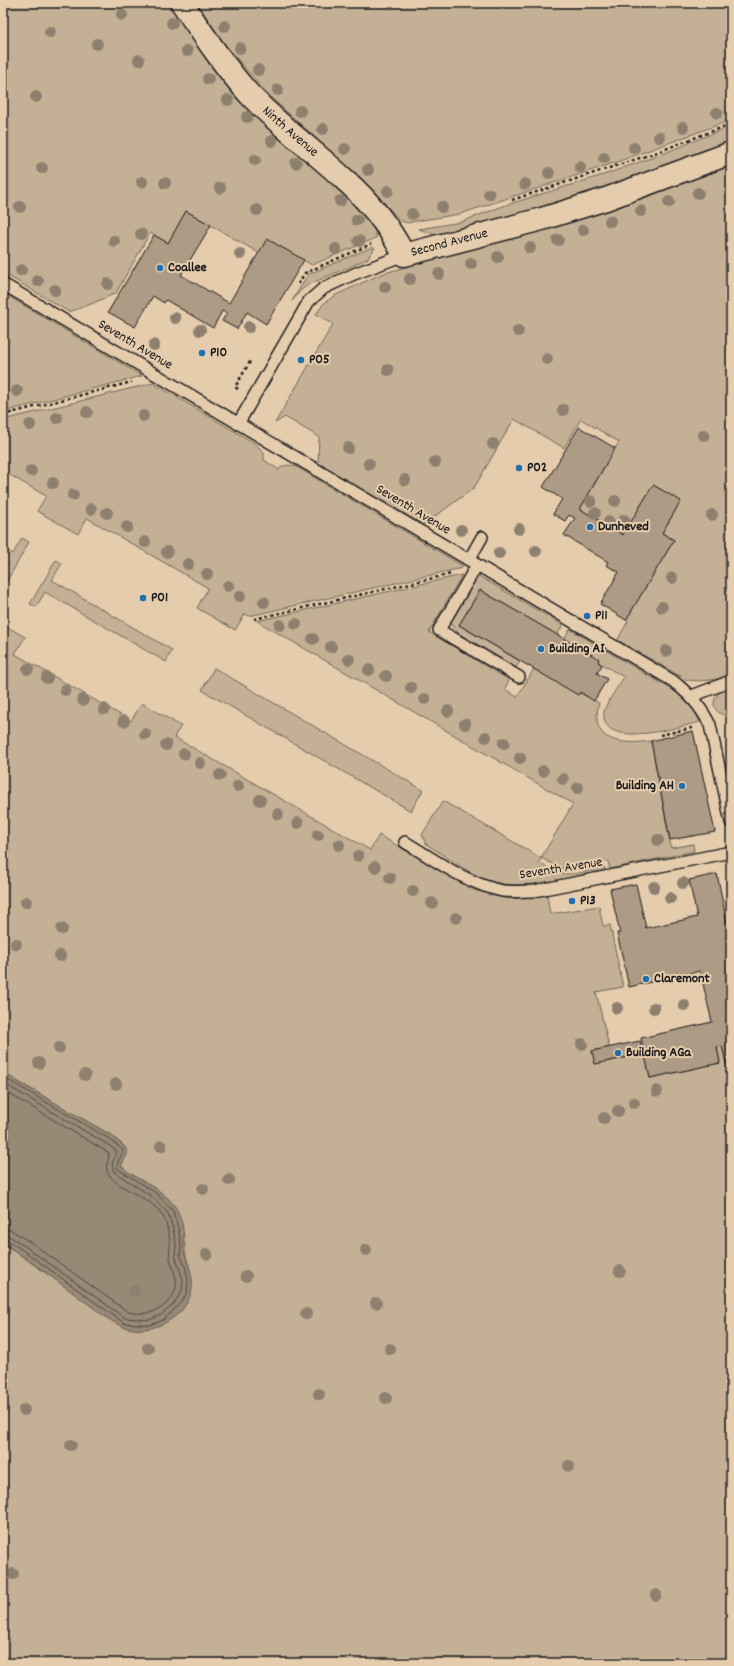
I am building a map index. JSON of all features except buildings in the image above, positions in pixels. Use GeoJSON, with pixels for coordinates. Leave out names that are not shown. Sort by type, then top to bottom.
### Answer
{"type":"FeatureCollection","features":[{"type":"Feature","properties":{"kind":"street","name":"Ninth Avenue"},"geometry":{"type":"LineString","coordinates":[[182,3],[212,47],[249,94],[293,135],[345,179],[393,234],[404,255]]}},
{"type":"Feature","properties":{"kind":"street","name":"Second Avenue"},"geometry":{"type":"LineString","coordinates":[[404,255],[542,219],[606,199],[731,153]]}},
{"type":"Feature","properties":{"kind":"lane","name":"Second Avenue"},"geometry":{"type":"LineString","coordinates":[[238,424],[309,300],[324,288],[354,274],[404,255]]}},
{"type":"Feature","properties":{"kind":"lane","name":"Seventh Avenue"},"geometry":{"type":"LineString","coordinates":[[3,284],[673,682],[692,696],[704,713],[710,725],[731,822]]}},
{"type":"Feature","properties":{"kind":"lane"},"geometry":{"type":"LineString","coordinates":[[482,537],[473,563],[438,630],[519,677]]}},
{"type":"Feature","properties":{"kind":"lane"},"geometry":{"type":"LineString","coordinates":[[692,696],[731,681]]}},
{"type":"Feature","properties":{"kind":"lane","name":"Seventh Avenue"},"geometry":{"type":"LineString","coordinates":[[405,842],[472,881],[502,890],[518,892],[534,891],[731,852]]}},
{"type":"Feature","properties":{"kind":"path"},"geometry":{"type":"LineString","coordinates":[[3,415],[158,376]]}},
{"type":"Feature","properties":{"kind":"path"},"geometry":{"type":"LineString","coordinates":[[254,619],[462,571],[473,563]]}},
{"type":"Feature","properties":{"kind":"path"},"geometry":{"type":"LineString","coordinates":[[660,735],[695,728]]}},
{"type":"Feature","properties":{"kind":"shaded area"},"geometry":{"type":"Polygon","coordinates":[[[3,3],[170,3],[186,30],[232,93],[357,206],[372,225],[376,238],[312,265],[267,239],[259,253],[186,211],[168,243],[150,233],[116,293],[69,312],[3,273],[3,3]]]}},
{"type":"Feature","properties":{"kind":"shaded area"},"geometry":{"type":"Polygon","coordinates":[[[197,3],[731,3],[731,120],[620,161],[460,214],[408,223],[401,221],[356,174],[268,95],[222,41],[197,3]]]}},
{"type":"Feature","properties":{"kind":"shaded area"},"geometry":{"type":"Polygon","coordinates":[[[731,126],[731,142],[614,186],[538,209],[435,235],[419,229],[461,222],[503,206],[603,175],[662,154],[731,126]]]}},
{"type":"Feature","properties":{"kind":"shaded area"},"geometry":{"type":"Polygon","coordinates":[[[731,164],[731,675],[709,680],[687,680],[619,641],[618,639],[628,621],[626,620],[674,540],[662,533],[680,501],[653,485],[623,535],[580,509],[619,442],[581,419],[564,448],[514,419],[474,488],[423,525],[318,463],[319,437],[285,417],[275,423],[333,324],[316,314],[324,303],[336,295],[381,274],[605,211],[665,190],[731,164]]]}},
{"type":"Feature","properties":{"kind":"shaded area"},"geometry":{"type":"Polygon","coordinates":[[[370,248],[375,248],[367,259],[308,285],[300,291],[292,301],[309,274],[370,248]]]}},
{"type":"Feature","properties":{"kind":"shaded area"},"geometry":{"type":"Polygon","coordinates":[[[3,293],[142,376],[3,412],[3,293]]]}},
{"type":"Feature","properties":{"kind":"shaded area"},"geometry":{"type":"Polygon","coordinates":[[[153,383],[256,444],[264,453],[264,460],[279,470],[280,468],[288,465],[295,466],[463,566],[462,568],[249,616],[245,614],[235,630],[197,608],[208,588],[87,518],[78,534],[37,511],[46,496],[3,471],[3,420],[153,383]]]}},
{"type":"Feature","properties":{"kind":"shaded area"},"geometry":{"type":"Polygon","coordinates":[[[22,538],[29,542],[3,588],[3,548],[13,554],[22,538]]]}},
{"type":"Feature","properties":{"kind":"shaded area"},"geometry":{"type":"Polygon","coordinates":[[[56,560],[62,563],[52,580],[172,650],[166,662],[45,592],[36,607],[30,604],[56,560]]]}},
{"type":"Feature","properties":{"kind":"shaded area"},"geometry":{"type":"Polygon","coordinates":[[[462,575],[429,632],[509,680],[505,689],[517,697],[534,669],[599,703],[597,716],[598,726],[603,734],[619,741],[651,741],[671,848],[693,844],[694,851],[610,869],[608,861],[568,869],[560,868],[541,858],[573,804],[257,621],[462,575]]]}},
{"type":"Feature","properties":{"kind":"shaded area"},"geometry":{"type":"Polygon","coordinates":[[[477,575],[563,625],[557,635],[480,590],[459,625],[520,661],[516,668],[457,632],[452,626],[450,620],[477,575]]]}},
{"type":"Feature","properties":{"kind":"shaded area"},"geometry":{"type":"Polygon","coordinates":[[[6,626],[25,637],[15,654],[131,721],[142,703],[181,726],[174,737],[370,850],[379,835],[474,890],[507,899],[547,895],[550,914],[599,906],[603,926],[610,925],[623,987],[596,992],[609,1047],[592,1051],[595,1064],[645,1054],[650,1078],[720,1063],[717,1047],[722,1046],[731,1084],[731,1663],[3,1663],[3,1243],[123,1327],[142,1329],[191,1293],[192,1280],[185,1244],[121,1166],[127,1155],[124,1146],[111,1135],[3,1073],[3,632],[6,626]]]}},
{"type":"Feature","properties":{"kind":"shaded area"},"geometry":{"type":"Polygon","coordinates":[[[570,629],[676,692],[693,708],[700,722],[643,734],[628,734],[615,731],[606,724],[604,712],[609,700],[624,677],[598,662],[599,659],[564,639],[570,629]]]}},
{"type":"Feature","properties":{"kind":"shaded area"},"geometry":{"type":"Polygon","coordinates":[[[214,668],[423,790],[411,811],[202,690],[214,668]]]}},
{"type":"Feature","properties":{"kind":"shaded area"},"geometry":{"type":"Polygon","coordinates":[[[731,687],[731,716],[727,716],[716,710],[714,703],[718,694],[731,687]]]}},
{"type":"Feature","properties":{"kind":"shaded area"},"geometry":{"type":"Polygon","coordinates":[[[443,801],[541,858],[539,863],[564,874],[577,873],[604,867],[605,870],[547,882],[517,885],[503,884],[481,878],[465,869],[426,844],[422,835],[443,801]]]}},
{"type":"Feature","properties":{"kind":"water"},"geometry":{"type":"Polygon","coordinates":[[[3,1073],[111,1135],[124,1146],[128,1152],[121,1166],[164,1195],[176,1208],[182,1224],[184,1235],[184,1252],[191,1274],[192,1286],[187,1303],[173,1318],[153,1328],[132,1329],[117,1324],[3,1243],[3,1073]]]}},
{"type":"Feature","properties":{"kind":"place","name":"Coallee"},"geometry":{"type":"Point","coordinates":[160,268]}},
{"type":"Feature","properties":{"kind":"place","name":"P10"},"geometry":{"type":"Point","coordinates":[202,353]}},
{"type":"Feature","properties":{"kind":"place","name":"P05"},"geometry":{"type":"Point","coordinates":[301,360]}},
{"type":"Feature","properties":{"kind":"place","name":"P02"},"geometry":{"type":"Point","coordinates":[519,468]}},
{"type":"Feature","properties":{"kind":"place","name":"Dunheved"},"geometry":{"type":"Point","coordinates":[590,527]}},
{"type":"Feature","properties":{"kind":"place","name":"P01"},"geometry":{"type":"Point","coordinates":[143,598]}},
{"type":"Feature","properties":{"kind":"place","name":"P11"},"geometry":{"type":"Point","coordinates":[587,616]}},
{"type":"Feature","properties":{"kind":"place","name":"Building AI"},"geometry":{"type":"Point","coordinates":[541,649]}},
{"type":"Feature","properties":{"kind":"place","name":"Building AH"},"geometry":{"type":"Point","coordinates":[682,786]}},
{"type":"Feature","properties":{"kind":"place","name":"P13"},"geometry":{"type":"Point","coordinates":[572,901]}},
{"type":"Feature","properties":{"kind":"place","name":"Claremont"},"geometry":{"type":"Point","coordinates":[646,979]}},
{"type":"Feature","properties":{"kind":"place","name":"Building AGa"},"geometry":{"type":"Point","coordinates":[618,1053]}}]}
